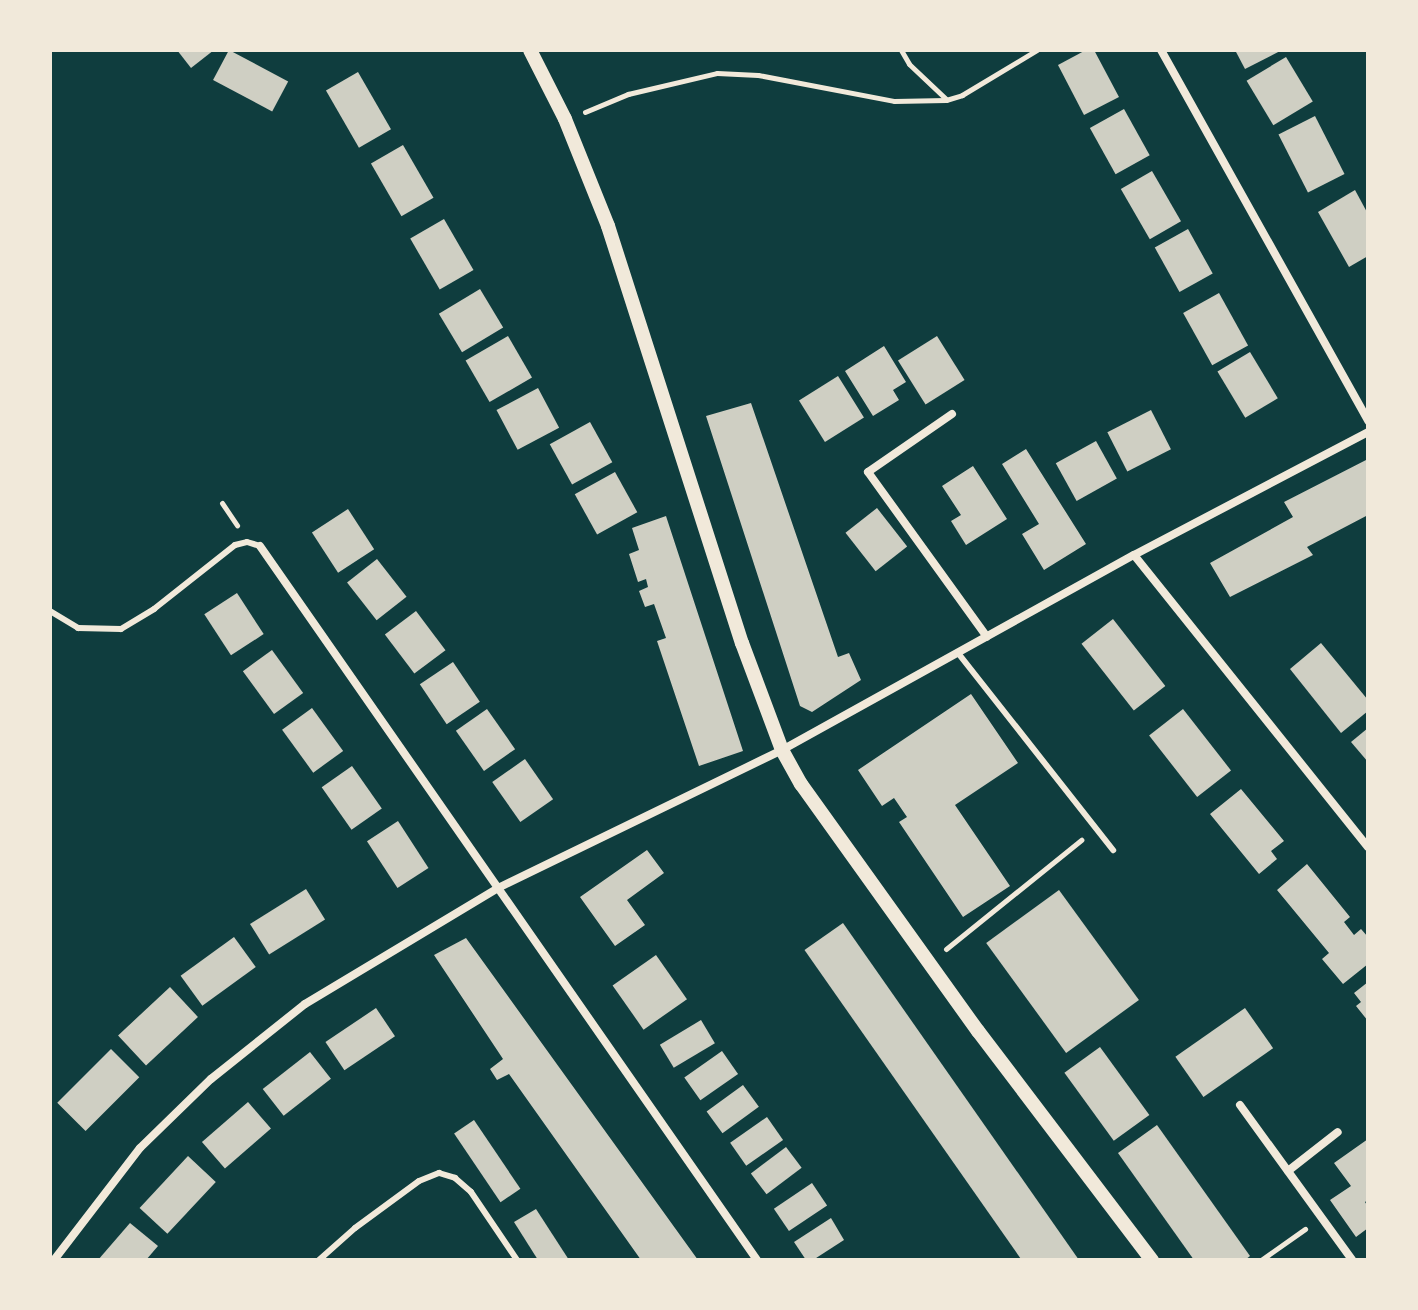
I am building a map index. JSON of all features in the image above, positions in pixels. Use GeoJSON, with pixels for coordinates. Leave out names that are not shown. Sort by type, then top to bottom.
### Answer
{"type":"FeatureCollection","features":[{"type":"Feature","properties":{"kind":"street"},"geometry":{"type":"LineString","coordinates":[[530,50],[565,119],[608,226],[742,643],[782,750],[801,784],[929,962],[1152,1260]]}},
{"type":"Feature","properties":{"kind":"street"},"geometry":{"type":"LineString","coordinates":[[1161,50],[1368,421]]}},
{"type":"Feature","properties":{"kind":"street"},"geometry":{"type":"LineString","coordinates":[[952,414],[868,472],[987,637]]}},
{"type":"Feature","properties":{"kind":"street"},"geometry":{"type":"LineString","coordinates":[[54,1260],[140,1148],[211,1079],[305,1004],[500,887],[782,750],[1134,555],[1368,432]]}},
{"type":"Feature","properties":{"kind":"street"},"geometry":{"type":"LineString","coordinates":[[260,546],[757,1260]]}},
{"type":"Feature","properties":{"kind":"street"},"geometry":{"type":"LineString","coordinates":[[1134,555],[1368,847]]}},
{"type":"Feature","properties":{"kind":"street"},"geometry":{"type":"LineString","coordinates":[[1240,1105],[1352,1260]]}},
{"type":"Feature","properties":{"kind":"street"},"geometry":{"type":"LineString","coordinates":[[1288,1171],[1338,1132]]}},
{"type":"Feature","properties":{"kind":"lane"},"geometry":{"type":"LineString","coordinates":[[50,611],[78,628],[121,629],[154,609],[235,545],[247,542],[260,546]]}},
{"type":"Feature","properties":{"kind":"lane"},"geometry":{"type":"LineString","coordinates":[[958,653],[1113,850]]}},
{"type":"Feature","properties":{"kind":"lane"},"geometry":{"type":"LineString","coordinates":[[319,1260],[419,1181],[439,1173],[455,1178],[471,1192],[517,1260]]}},
{"type":"Feature","properties":{"kind":"path"},"geometry":{"type":"LineString","coordinates":[[901,50],[909,64],[946,100]]}},
{"type":"Feature","properties":{"kind":"path"},"geometry":{"type":"LineString","coordinates":[[565,119],[642,90],[717,73],[758,75],[894,101],[946,100],[962,95],[1037,50]]}},
{"type":"Feature","properties":{"kind":"path"},"geometry":{"type":"LineString","coordinates":[[929,962],[1096,828]]}},
{"type":"Feature","properties":{"kind":"path"},"geometry":{"type":"LineString","coordinates":[[1261,1260],[1322,1216]]}},
{"type":"Feature","properties":{"kind":"building"},"geometry":{"type":"Polygon","coordinates":[[[177,50],[214,50],[191,68],[177,50]]]}},
{"type":"Feature","properties":{"kind":"building"},"geometry":{"type":"Polygon","coordinates":[[[229,50],[288,81],[272,111],[213,80],[229,50]]]}},
{"type":"Feature","properties":{"kind":"building"},"geometry":{"type":"Polygon","coordinates":[[[1086,50],[1094,50],[1119,97],[1084,115],[1058,65],[1086,50]]]}},
{"type":"Feature","properties":{"kind":"building"},"geometry":{"type":"Polygon","coordinates":[[[1235,50],[1282,50],[1245,69],[1235,50]]]}},
{"type":"Feature","properties":{"kind":"building"},"geometry":{"type":"Polygon","coordinates":[[[1286,57],[1313,102],[1273,125],[1247,81],[1286,57]]]}},
{"type":"Feature","properties":{"kind":"building"},"geometry":{"type":"Polygon","coordinates":[[[358,72],[391,129],[359,148],[326,90],[358,72]]]}},
{"type":"Feature","properties":{"kind":"building"},"geometry":{"type":"Polygon","coordinates":[[[1124,109],[1150,155],[1116,174],[1090,128],[1124,109]]]}},
{"type":"Feature","properties":{"kind":"building"},"geometry":{"type":"Polygon","coordinates":[[[1315,116],[1345,174],[1308,193],[1278,135],[1315,116]]]}},
{"type":"Feature","properties":{"kind":"building"},"geometry":{"type":"Polygon","coordinates":[[[403,145],[434,198],[401,216],[371,164],[403,145]]]}},
{"type":"Feature","properties":{"kind":"building"},"geometry":{"type":"Polygon","coordinates":[[[1152,171],[1181,221],[1150,239],[1121,189],[1152,171]]]}},
{"type":"Feature","properties":{"kind":"building"},"geometry":{"type":"Polygon","coordinates":[[[1355,190],[1368,214],[1368,256],[1349,267],[1318,212],[1355,190]]]}},
{"type":"Feature","properties":{"kind":"building"},"geometry":{"type":"Polygon","coordinates":[[[444,219],[474,270],[440,290],[410,238],[444,219]]]}},
{"type":"Feature","properties":{"kind":"building"},"geometry":{"type":"Polygon","coordinates":[[[1188,229],[1213,274],[1179,292],[1155,247],[1188,229]]]}},
{"type":"Feature","properties":{"kind":"building"},"geometry":{"type":"Polygon","coordinates":[[[480,289],[503,328],[462,352],[439,314],[480,289]]]}},
{"type":"Feature","properties":{"kind":"building"},"geometry":{"type":"Polygon","coordinates":[[[1219,293],[1248,345],[1212,365],[1183,313],[1219,293]]]}},
{"type":"Feature","properties":{"kind":"building"},"geometry":{"type":"Polygon","coordinates":[[[508,336],[532,378],[490,402],[466,360],[508,336]]]}},
{"type":"Feature","properties":{"kind":"building"},"geometry":{"type":"Polygon","coordinates":[[[937,336],[965,380],[926,404],[898,360],[937,336]]]}},
{"type":"Feature","properties":{"kind":"building"},"geometry":{"type":"Polygon","coordinates":[[[884,346],[906,382],[893,390],[899,400],[873,416],[845,371],[884,346]]]}},
{"type":"Feature","properties":{"kind":"building"},"geometry":{"type":"Polygon","coordinates":[[[1250,352],[1278,398],[1245,418],[1217,372],[1250,352]]]}},
{"type":"Feature","properties":{"kind":"building"},"geometry":{"type":"Polygon","coordinates":[[[838,376],[864,418],[825,442],[799,400],[838,376]]]}},
{"type":"Feature","properties":{"kind":"building"},"geometry":{"type":"Polygon","coordinates":[[[538,388],[559,428],[518,450],[497,410],[538,388]]]}},
{"type":"Feature","properties":{"kind":"building"},"geometry":{"type":"Polygon","coordinates":[[[751,403],[838,657],[849,653],[861,680],[812,712],[800,706],[706,416],[751,403]]]}},
{"type":"Feature","properties":{"kind":"building"},"geometry":{"type":"Polygon","coordinates":[[[1151,410],[1171,449],[1127,471],[1107,432],[1151,410]]]}},
{"type":"Feature","properties":{"kind":"building"},"geometry":{"type":"Polygon","coordinates":[[[590,422],[612,462],[572,485],[550,444],[590,422]]]}},
{"type":"Feature","properties":{"kind":"building"},"geometry":{"type":"Polygon","coordinates":[[[1096,441],[1117,479],[1077,501],[1056,463],[1096,441]]]}},
{"type":"Feature","properties":{"kind":"building"},"geometry":{"type":"Polygon","coordinates":[[[1026,449],[1086,544],[1044,570],[1022,534],[1039,524],[1002,464],[1026,449]]]}},
{"type":"Feature","properties":{"kind":"building"},"geometry":{"type":"Polygon","coordinates":[[[1368,459],[1368,515],[1307,547],[1313,555],[1230,597],[1210,563],[1293,517],[1284,502],[1368,459]]]}},
{"type":"Feature","properties":{"kind":"building"},"geometry":{"type":"Polygon","coordinates":[[[973,466],[1007,519],[966,545],[951,521],[961,515],[942,486],[973,466]]]}},
{"type":"Feature","properties":{"kind":"building"},"geometry":{"type":"Polygon","coordinates":[[[615,472],[637,512],[597,535],[575,494],[615,472]]]}},
{"type":"Feature","properties":{"kind":"building"},"geometry":{"type":"Polygon","coordinates":[[[877,508],[907,547],[876,571],[845,533],[877,508]]]}},
{"type":"Feature","properties":{"kind":"building"},"geometry":{"type":"Polygon","coordinates":[[[348,509],[374,549],[338,573],[312,532],[348,509]]]}},
{"type":"Feature","properties":{"kind":"building"},"geometry":{"type":"Polygon","coordinates":[[[666,516],[743,751],[699,766],[657,641],[666,638],[654,604],[645,607],[639,591],[648,587],[646,579],[638,582],[629,554],[639,550],[632,528],[666,516]]]}},
{"type":"Feature","properties":{"kind":"building"},"geometry":{"type":"Polygon","coordinates":[[[377,559],[407,597],[377,620],[347,582],[377,559]]]}},
{"type":"Feature","properties":{"kind":"building"},"geometry":{"type":"Polygon","coordinates":[[[237,593],[264,634],[231,655],[204,614],[237,593]]]}},
{"type":"Feature","properties":{"kind":"building"},"geometry":{"type":"Polygon","coordinates":[[[416,611],[445,650],[414,674],[385,634],[416,611]]]}},
{"type":"Feature","properties":{"kind":"building"},"geometry":{"type":"Polygon","coordinates":[[[1113,619],[1165,686],[1134,711],[1081,644],[1113,619]]]}},
{"type":"Feature","properties":{"kind":"building"},"geometry":{"type":"Polygon","coordinates":[[[1321,643],[1368,700],[1368,711],[1341,733],[1290,669],[1321,643]]]}},
{"type":"Feature","properties":{"kind":"building"},"geometry":{"type":"Polygon","coordinates":[[[272,650],[303,693],[274,714],[243,671],[272,650]]]}},
{"type":"Feature","properties":{"kind":"building"},"geometry":{"type":"Polygon","coordinates":[[[453,662],[480,702],[447,724],[420,684],[453,662]]]}},
{"type":"Feature","properties":{"kind":"building"},"geometry":{"type":"Polygon","coordinates":[[[971,694],[1018,763],[955,805],[1010,886],[963,917],[899,822],[907,817],[894,798],[882,806],[858,770],[971,694]]]}},
{"type":"Feature","properties":{"kind":"building"},"geometry":{"type":"Polygon","coordinates":[[[312,708],[343,751],[313,773],[282,730],[312,708]]]}},
{"type":"Feature","properties":{"kind":"building"},"geometry":{"type":"Polygon","coordinates":[[[487,709],[515,749],[484,771],[456,731],[487,709]]]}},
{"type":"Feature","properties":{"kind":"building"},"geometry":{"type":"Polygon","coordinates":[[[1183,709],[1231,770],[1197,797],[1149,735],[1183,709]]]}},
{"type":"Feature","properties":{"kind":"building"},"geometry":{"type":"Polygon","coordinates":[[[1368,728],[1368,762],[1351,742],[1368,728]]]}},
{"type":"Feature","properties":{"kind":"building"},"geometry":{"type":"Polygon","coordinates":[[[525,759],[553,799],[520,822],[492,782],[525,759]]]}},
{"type":"Feature","properties":{"kind":"building"},"geometry":{"type":"Polygon","coordinates":[[[352,766],[382,809],[352,830],[322,787],[352,766]]]}},
{"type":"Feature","properties":{"kind":"building"},"geometry":{"type":"Polygon","coordinates":[[[1241,789],[1284,841],[1271,851],[1277,859],[1259,874],[1210,814],[1241,789]]]}},
{"type":"Feature","properties":{"kind":"building"},"geometry":{"type":"Polygon","coordinates":[[[398,821],[428,868],[397,888],[367,841],[398,821]]]}},
{"type":"Feature","properties":{"kind":"building"},"geometry":{"type":"Polygon","coordinates":[[[647,850],[664,873],[627,900],[645,925],[615,946],[580,897],[647,850]]]}},
{"type":"Feature","properties":{"kind":"building"},"geometry":{"type":"Polygon","coordinates":[[[1307,864],[1350,917],[1344,922],[1354,935],[1361,929],[1368,937],[1368,964],[1343,984],[1322,959],[1329,953],[1277,890],[1307,864]]]}},
{"type":"Feature","properties":{"kind":"building"},"geometry":{"type":"Polygon","coordinates":[[[306,889],[325,920],[269,955],[250,924],[306,889]]]}},
{"type":"Feature","properties":{"kind":"building"},"geometry":{"type":"Polygon","coordinates":[[[1059,890],[1139,1000],[1066,1053],[986,943],[1059,890]]]}},
{"type":"Feature","properties":{"kind":"building"},"geometry":{"type":"Polygon","coordinates":[[[843,923],[1079,1260],[1022,1260],[804,950],[843,923]]]}},
{"type":"Feature","properties":{"kind":"building"},"geometry":{"type":"Polygon","coordinates":[[[234,937],[256,967],[202,1006],[181,976],[234,937]]]}},
{"type":"Feature","properties":{"kind":"building"},"geometry":{"type":"Polygon","coordinates":[[[466,938],[698,1260],[641,1260],[509,1074],[497,1080],[490,1069],[503,1059],[434,955],[466,938]]]}},
{"type":"Feature","properties":{"kind":"building"},"geometry":{"type":"Polygon","coordinates":[[[656,955],[687,999],[644,1030],[613,985],[656,955]]]}},
{"type":"Feature","properties":{"kind":"building"},"geometry":{"type":"Polygon","coordinates":[[[1368,982],[1368,1021],[1356,1006],[1361,1002],[1354,993],[1368,982]]]}},
{"type":"Feature","properties":{"kind":"building"},"geometry":{"type":"Polygon","coordinates":[[[170,987],[198,1017],[146,1065],[118,1035],[170,987]]]}},
{"type":"Feature","properties":{"kind":"building"},"geometry":{"type":"Polygon","coordinates":[[[376,1008],[395,1036],[344,1070],[325,1042],[376,1008]]]}},
{"type":"Feature","properties":{"kind":"building"},"geometry":{"type":"Polygon","coordinates":[[[1245,1008],[1273,1048],[1203,1097],[1175,1057],[1245,1008]]]}},
{"type":"Feature","properties":{"kind":"building"},"geometry":{"type":"Polygon","coordinates":[[[701,1020],[715,1043],[674,1068],[660,1045],[701,1020]]]}},
{"type":"Feature","properties":{"kind":"building"},"geometry":{"type":"Polygon","coordinates":[[[1100,1047],[1149,1115],[1114,1141],[1064,1073],[1100,1047]]]}},
{"type":"Feature","properties":{"kind":"building"},"geometry":{"type":"Polygon","coordinates":[[[111,1049],[139,1077],[86,1131],[57,1103],[111,1049]]]}},
{"type":"Feature","properties":{"kind":"building"},"geometry":{"type":"Polygon","coordinates":[[[722,1051],[738,1074],[700,1100],[684,1077],[722,1051]]]}},
{"type":"Feature","properties":{"kind":"building"},"geometry":{"type":"Polygon","coordinates":[[[310,1052],[331,1079],[284,1116],[263,1089],[310,1052]]]}},
{"type":"Feature","properties":{"kind":"building"},"geometry":{"type":"Polygon","coordinates":[[[743,1085],[759,1107],[722,1133],[707,1111],[743,1085]]]}},
{"type":"Feature","properties":{"kind":"building"},"geometry":{"type":"Polygon","coordinates":[[[248,1102],[271,1128],[225,1168],[202,1142],[248,1102]]]}},
{"type":"Feature","properties":{"kind":"building"},"geometry":{"type":"Polygon","coordinates":[[[767,1117],[783,1140],[746,1166],[730,1143],[767,1117]]]}},
{"type":"Feature","properties":{"kind":"building"},"geometry":{"type":"Polygon","coordinates":[[[474,1120],[520,1189],[501,1202],[454,1133],[474,1120]]]}},
{"type":"Feature","properties":{"kind":"building"},"geometry":{"type":"Polygon","coordinates":[[[1157,1125],[1250,1256],[1245,1260],[1194,1260],[1118,1153],[1157,1125]]]}},
{"type":"Feature","properties":{"kind":"building"},"geometry":{"type":"Polygon","coordinates":[[[1368,1139],[1368,1200],[1365,1202],[1368,1207],[1368,1228],[1356,1237],[1330,1200],[1351,1186],[1334,1163],[1368,1139]]]}},
{"type":"Feature","properties":{"kind":"building"},"geometry":{"type":"Polygon","coordinates":[[[786,1147],[802,1168],[767,1194],[751,1173],[786,1147]]]}},
{"type":"Feature","properties":{"kind":"building"},"geometry":{"type":"Polygon","coordinates":[[[188,1156],[216,1182],[167,1234],[140,1208],[188,1156]]]}},
{"type":"Feature","properties":{"kind":"building"},"geometry":{"type":"Polygon","coordinates":[[[812,1183],[827,1205],[789,1231],[774,1209],[812,1183]]]}},
{"type":"Feature","properties":{"kind":"building"},"geometry":{"type":"Polygon","coordinates":[[[536,1209],[569,1260],[538,1260],[514,1222],[536,1209]]]}},
{"type":"Feature","properties":{"kind":"building"},"geometry":{"type":"Polygon","coordinates":[[[831,1218],[844,1240],[813,1260],[806,1260],[794,1242],[831,1218]]]}},
{"type":"Feature","properties":{"kind":"building"},"geometry":{"type":"Polygon","coordinates":[[[130,1223],[158,1246],[146,1260],[98,1260],[130,1223]]]}}]}
